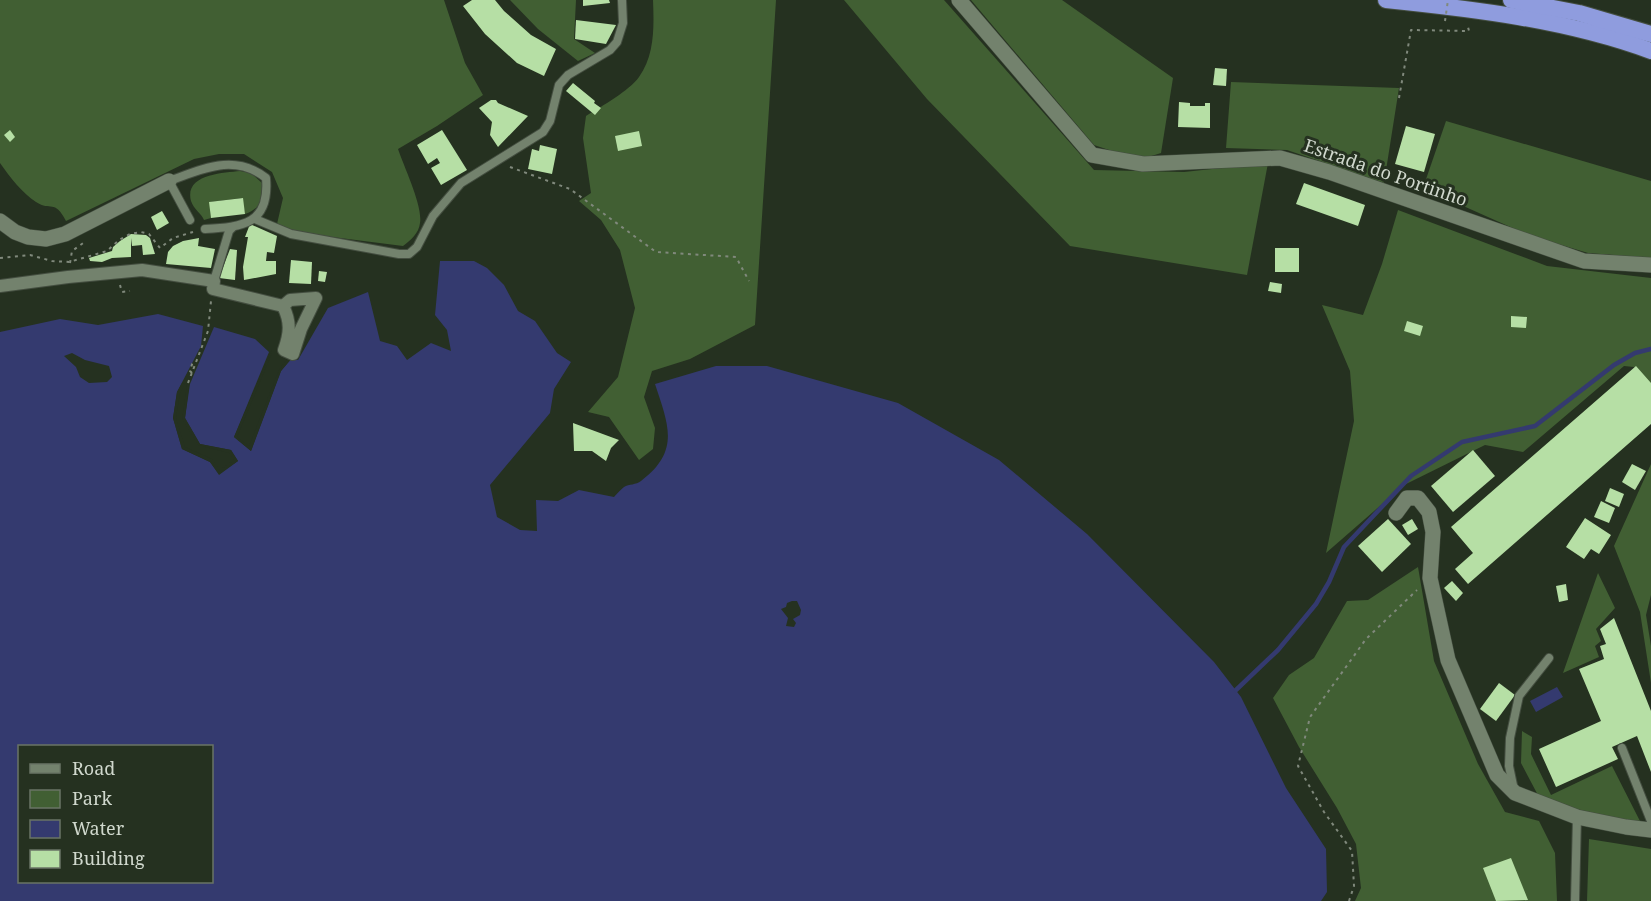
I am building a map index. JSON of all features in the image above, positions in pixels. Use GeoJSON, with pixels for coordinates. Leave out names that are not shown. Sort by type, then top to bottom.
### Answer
{"type":"FeatureCollection","features":[{"type":"Feature","properties":{"kind":"highway"},"geometry":{"type":"LineString","coordinates":[[1386,0],[1521,18],[1575,29],[1651,51]]}},
{"type":"Feature","properties":{"kind":"highway"},"geometry":{"type":"LineString","coordinates":[[1511,0],[1580,13],[1651,34]]}},
{"type":"Feature","properties":{"kind":"street","name":"Estrada do Portinho"},"geometry":{"type":"LineString","coordinates":[[959,0],[1092,155],[1143,164],[1280,158],[1329,171],[1584,261],[1651,265]]}},
{"type":"Feature","properties":{"kind":"street"},"geometry":{"type":"LineString","coordinates":[[0,221],[15,232],[28,237],[46,239],[65,234],[169,181]]}},
{"type":"Feature","properties":{"kind":"street"},"geometry":{"type":"LineString","coordinates":[[0,286],[142,270],[213,285],[283,306],[289,317],[290,332],[284,350],[293,354],[301,329],[316,298],[290,300],[283,306]]}},
{"type":"Feature","properties":{"kind":"street"},"geometry":{"type":"LineString","coordinates":[[1396,513],[1407,498],[1418,498],[1429,512],[1433,532],[1430,578],[1448,660],[1497,775],[1515,793],[1577,817],[1651,830]]}},
{"type":"Feature","properties":{"kind":"lane"},"geometry":{"type":"LineString","coordinates":[[255,219],[291,234],[399,254],[410,254],[417,247],[434,216],[461,183],[543,132],[550,121],[559,86],[568,75],[610,50],[617,42],[623,23],[622,0]]}},
{"type":"Feature","properties":{"kind":"lane"},"geometry":{"type":"LineString","coordinates":[[190,220],[169,181],[207,167],[220,165],[243,165],[254,169],[266,178],[267,195],[261,212],[255,219],[233,227],[205,229]]}},
{"type":"Feature","properties":{"kind":"lane"},"geometry":{"type":"LineString","coordinates":[[213,285],[229,231],[233,227]]}},
{"type":"Feature","properties":{"kind":"lane"},"geometry":{"type":"LineString","coordinates":[[1515,793],[1509,766],[1510,738],[1519,696],[1549,658]]}},
{"type":"Feature","properties":{"kind":"lane"},"geometry":{"type":"LineString","coordinates":[[1622,748],[1651,821]]}},
{"type":"Feature","properties":{"kind":"lane"},"geometry":{"type":"LineString","coordinates":[[1575,901],[1577,817]]}},
{"type":"Feature","properties":{"kind":"path"},"geometry":{"type":"LineString","coordinates":[[1445,21],[1448,0]]}},
{"type":"Feature","properties":{"kind":"path"},"geometry":{"type":"LineString","coordinates":[[1399,98],[1411,30],[1469,31],[1468,27]]}},
{"type":"Feature","properties":{"kind":"path"},"geometry":{"type":"LineString","coordinates":[[496,162],[570,189],[656,252],[736,257],[749,281]]}},
{"type":"Feature","properties":{"kind":"path"},"geometry":{"type":"LineString","coordinates":[[0,258],[30,255],[52,261],[69,261],[107,251],[118,240],[130,234],[141,232],[149,234],[160,248],[173,238],[205,229]]}},
{"type":"Feature","properties":{"kind":"path"},"geometry":{"type":"LineString","coordinates":[[69,261],[72,251],[88,239]]}},
{"type":"Feature","properties":{"kind":"path"},"geometry":{"type":"LineString","coordinates":[[69,261],[73,266]]}},
{"type":"Feature","properties":{"kind":"path"},"geometry":{"type":"LineString","coordinates":[[120,282],[122,292],[130,291]]}},
{"type":"Feature","properties":{"kind":"path"},"geometry":{"type":"LineString","coordinates":[[189,383],[208,331],[213,285]]}},
{"type":"Feature","properties":{"kind":"path"},"geometry":{"type":"LineString","coordinates":[[192,373],[190,371],[193,361]]}},
{"type":"Feature","properties":{"kind":"path"},"geometry":{"type":"LineString","coordinates":[[1349,901],[1354,886],[1352,851],[1324,812],[1298,766],[1310,717],[1365,639],[1430,578]]}},
{"type":"Feature","properties":{"kind":"green space"},"geometry":{"type":"Polygon","coordinates":[[[0,0],[444,0],[465,63],[483,95],[398,149],[416,197],[420,216],[416,233],[403,246],[293,232],[277,224],[283,198],[272,172],[244,154],[219,154],[194,159],[66,221],[58,210],[41,205],[26,194],[0,163],[0,0]]]}},
{"type":"Feature","properties":{"kind":"green space"},"geometry":{"type":"Polygon","coordinates":[[[510,0],[576,0],[574,39],[595,53],[578,61],[538,29],[510,0]]]}},
{"type":"Feature","properties":{"kind":"green space"},"geometry":{"type":"Polygon","coordinates":[[[653,0],[776,0],[755,325],[690,359],[652,371],[644,397],[655,428],[653,449],[639,460],[609,417],[588,412],[618,377],[635,308],[620,250],[601,220],[579,201],[591,193],[583,138],[586,116],[629,88],[639,77],[651,50],[653,0]]]}},
{"type":"Feature","properties":{"kind":"green space"},"geometry":{"type":"Polygon","coordinates":[[[844,0],[944,0],[1094,170],[1184,172],[1268,163],[1247,275],[1070,246],[927,99],[844,0]]]}},
{"type":"Feature","properties":{"kind":"green space"},"geometry":{"type":"Polygon","coordinates":[[[971,0],[1062,0],[1173,78],[1161,153],[1145,158],[1118,153],[1094,145],[971,0]]]}},
{"type":"Feature","properties":{"kind":"green space"},"geometry":{"type":"Polygon","coordinates":[[[1231,82],[1399,88],[1384,183],[1287,150],[1226,148],[1231,82]]]}},
{"type":"Feature","properties":{"kind":"green space"},"geometry":{"type":"Polygon","coordinates":[[[1446,121],[1651,181],[1651,258],[1588,253],[1528,235],[1423,188],[1446,121]]]}},
{"type":"Feature","properties":{"kind":"green space"},"geometry":{"type":"Polygon","coordinates":[[[240,171],[251,173],[262,183],[260,203],[245,214],[242,198],[210,202],[211,218],[204,220],[191,201],[190,192],[193,185],[215,174],[240,171]]]}},
{"type":"Feature","properties":{"kind":"green space"},"geometry":{"type":"Polygon","coordinates":[[[1398,210],[1547,266],[1651,278],[1651,387],[1634,367],[1624,366],[1523,452],[1485,445],[1404,485],[1326,553],[1354,421],[1350,371],[1322,305],[1363,315],[1382,264],[1398,210]]]}},
{"type":"Feature","properties":{"kind":"green space"},"geometry":{"type":"Polygon","coordinates":[[[1651,464],[1651,595],[1646,615],[1651,646],[1651,683],[1640,612],[1614,546],[1651,464]]]}},
{"type":"Feature","properties":{"kind":"green space"},"geometry":{"type":"Polygon","coordinates":[[[1418,567],[1434,661],[1478,764],[1505,812],[1539,821],[1555,853],[1557,901],[1355,901],[1361,888],[1356,844],[1273,698],[1289,675],[1314,658],[1347,601],[1368,600],[1418,567]]]}},
{"type":"Feature","properties":{"kind":"green space"},"geometry":{"type":"Polygon","coordinates":[[[1598,573],[1615,608],[1596,629],[1601,641],[1595,646],[1599,657],[1563,673],[1598,573]]]}},
{"type":"Feature","properties":{"kind":"green space"},"geometry":{"type":"Polygon","coordinates":[[[1522,731],[1532,737],[1531,754],[1551,795],[1612,766],[1643,827],[1540,799],[1521,763],[1522,731]]]}},
{"type":"Feature","properties":{"kind":"green space"},"geometry":{"type":"Polygon","coordinates":[[[1589,839],[1651,849],[1651,901],[1587,901],[1589,839]]]}},
{"type":"Feature","properties":{"kind":"water"},"geometry":{"type":"Polygon","coordinates":[[[440,261],[474,261],[487,268],[504,285],[518,311],[535,321],[557,353],[571,362],[554,389],[550,413],[490,485],[497,517],[520,530],[537,531],[536,500],[558,501],[579,490],[614,497],[624,487],[641,481],[654,470],[662,459],[668,436],[664,412],[655,384],[716,366],[767,366],[898,403],[999,460],[1087,534],[1214,662],[1241,697],[1286,788],[1326,849],[1327,892],[1321,901],[0,901],[0,332],[60,319],[98,325],[158,314],[203,326],[201,346],[177,392],[173,418],[182,449],[210,462],[219,474],[238,461],[231,450],[200,444],[185,418],[190,384],[214,327],[255,339],[269,352],[234,437],[251,451],[281,371],[292,358],[298,360],[328,308],[368,292],[380,341],[397,346],[407,360],[431,343],[451,351],[447,330],[435,315],[440,261]],[[72,353],[64,356],[76,367],[80,377],[89,383],[107,382],[112,377],[109,366],[85,360],[72,353]],[[792,601],[781,609],[788,618],[786,626],[794,627],[796,623],[793,619],[800,615],[801,610],[797,601],[792,601]]]}},
{"type":"Feature","properties":{"kind":"water"},"geometry":{"type":"Polygon","coordinates":[[[1557,687],[1563,697],[1536,712],[1530,701],[1557,687]]]}},
{"type":"Feature","properties":{"kind":"pier"},"geometry":{"type":"Polygon","coordinates":[[[272,349],[237,437],[249,446],[279,370],[289,356],[292,358],[281,371],[251,451],[234,437],[272,349]]]}},
{"type":"Feature","properties":{"kind":"pier"},"geometry":{"type":"Polygon","coordinates":[[[182,383],[185,384],[180,393],[176,418],[185,447],[212,459],[220,470],[234,460],[229,453],[198,445],[182,419],[187,385],[189,386],[185,418],[200,444],[231,450],[238,461],[219,475],[210,462],[182,449],[173,418],[177,392],[182,383]]]}},
{"type":"Feature","properties":{"kind":"building"},"geometry":{"type":"Polygon","coordinates":[[[472,0],[495,0],[531,35],[556,49],[544,76],[517,63],[485,34],[463,6],[472,0]]]}},
{"type":"Feature","properties":{"kind":"building"},"geometry":{"type":"Polygon","coordinates":[[[583,0],[609,0],[610,3],[583,6],[583,0]]]}},
{"type":"Feature","properties":{"kind":"building"},"geometry":{"type":"Polygon","coordinates":[[[576,20],[616,25],[606,44],[575,39],[576,20]]]}},
{"type":"Feature","properties":{"kind":"building"},"geometry":{"type":"Polygon","coordinates":[[[1215,68],[1227,69],[1226,86],[1213,85],[1215,68]]]}},
{"type":"Feature","properties":{"kind":"building"},"geometry":{"type":"Polygon","coordinates":[[[573,83],[601,108],[595,115],[566,91],[573,83]]]}},
{"type":"Feature","properties":{"kind":"building"},"geometry":{"type":"Polygon","coordinates":[[[491,100],[496,100],[528,116],[498,147],[490,135],[492,122],[479,108],[491,100]]]}},
{"type":"Feature","properties":{"kind":"building"},"geometry":{"type":"Polygon","coordinates":[[[1179,102],[1190,103],[1190,106],[1205,106],[1205,103],[1210,103],[1210,128],[1178,127],[1179,102]]]}},
{"type":"Feature","properties":{"kind":"building"},"geometry":{"type":"Polygon","coordinates":[[[1406,126],[1435,134],[1424,172],[1395,164],[1406,126]]]}},
{"type":"Feature","properties":{"kind":"building"},"geometry":{"type":"Polygon","coordinates":[[[10,130],[15,137],[10,142],[4,135],[10,130]]]}},
{"type":"Feature","properties":{"kind":"building"},"geometry":{"type":"Polygon","coordinates":[[[442,130],[467,170],[441,185],[431,168],[440,163],[437,158],[428,164],[417,145],[442,130]]]}},
{"type":"Feature","properties":{"kind":"building"},"geometry":{"type":"Polygon","coordinates":[[[639,131],[642,146],[618,151],[615,136],[639,131]]]}},
{"type":"Feature","properties":{"kind":"building"},"geometry":{"type":"Polygon","coordinates":[[[540,145],[557,149],[552,174],[528,169],[532,149],[539,151],[540,145]]]}},
{"type":"Feature","properties":{"kind":"building"},"geometry":{"type":"Polygon","coordinates":[[[1304,183],[1365,205],[1358,226],[1296,204],[1304,183]]]}},
{"type":"Feature","properties":{"kind":"building"},"geometry":{"type":"Polygon","coordinates":[[[243,198],[245,214],[211,218],[209,202],[243,198]]]}},
{"type":"Feature","properties":{"kind":"building"},"geometry":{"type":"Polygon","coordinates":[[[162,211],[169,223],[157,230],[151,217],[162,211]]]}},
{"type":"Feature","properties":{"kind":"building"},"geometry":{"type":"Polygon","coordinates":[[[250,224],[277,236],[274,253],[267,252],[266,261],[276,261],[276,274],[244,280],[243,267],[248,237],[245,237],[250,224]]]}},
{"type":"Feature","properties":{"kind":"building"},"geometry":{"type":"Polygon","coordinates":[[[131,234],[146,235],[150,238],[155,254],[143,255],[142,245],[132,246],[131,238],[131,257],[112,258],[102,262],[90,261],[89,258],[112,251],[113,247],[131,234]]]}},
{"type":"Feature","properties":{"kind":"building"},"geometry":{"type":"Polygon","coordinates":[[[199,238],[198,246],[215,249],[211,268],[166,264],[168,252],[173,246],[183,241],[199,238]]]}},
{"type":"Feature","properties":{"kind":"building"},"geometry":{"type":"Polygon","coordinates":[[[1275,248],[1299,248],[1299,272],[1275,272],[1275,248]]]}},
{"type":"Feature","properties":{"kind":"building"},"geometry":{"type":"Polygon","coordinates":[[[230,249],[237,250],[235,280],[219,278],[230,249]]]}},
{"type":"Feature","properties":{"kind":"building"},"geometry":{"type":"Polygon","coordinates":[[[291,260],[312,262],[311,284],[289,283],[291,260]]]}},
{"type":"Feature","properties":{"kind":"building"},"geometry":{"type":"Polygon","coordinates":[[[319,271],[327,272],[325,282],[318,281],[319,271]]]}},
{"type":"Feature","properties":{"kind":"building"},"geometry":{"type":"Polygon","coordinates":[[[1270,282],[1282,284],[1281,293],[1268,291],[1270,282]]]}},
{"type":"Feature","properties":{"kind":"building"},"geometry":{"type":"Polygon","coordinates":[[[1511,316],[1527,317],[1526,328],[1511,327],[1511,316]]]}},
{"type":"Feature","properties":{"kind":"building"},"geometry":{"type":"Polygon","coordinates":[[[1407,321],[1423,326],[1420,336],[1404,331],[1407,321]]]}},
{"type":"Feature","properties":{"kind":"building"},"geometry":{"type":"Polygon","coordinates":[[[1636,366],[1651,383],[1651,424],[1468,584],[1455,569],[1473,553],[1451,527],[1636,366]]]}},
{"type":"Feature","properties":{"kind":"building"},"geometry":{"type":"Polygon","coordinates":[[[573,423],[619,440],[611,448],[606,461],[592,451],[574,451],[573,423]]]}},
{"type":"Feature","properties":{"kind":"building"},"geometry":{"type":"Polygon","coordinates":[[[1473,450],[1495,476],[1453,512],[1431,486],[1473,450]]]}},
{"type":"Feature","properties":{"kind":"building"},"geometry":{"type":"Polygon","coordinates":[[[1632,464],[1646,471],[1635,490],[1622,482],[1632,464]]]}},
{"type":"Feature","properties":{"kind":"building"},"geometry":{"type":"Polygon","coordinates":[[[1610,488],[1624,494],[1619,507],[1605,501],[1610,488]]]}},
{"type":"Feature","properties":{"kind":"building"},"geometry":{"type":"Polygon","coordinates":[[[1601,501],[1615,508],[1609,523],[1594,517],[1601,501]]]}},
{"type":"Feature","properties":{"kind":"building"},"geometry":{"type":"Polygon","coordinates":[[[1585,518],[1611,535],[1599,554],[1591,549],[1584,559],[1566,547],[1585,518]]]}},
{"type":"Feature","properties":{"kind":"building"},"geometry":{"type":"Polygon","coordinates":[[[1388,519],[1411,544],[1382,572],[1358,546],[1388,519]]]}},
{"type":"Feature","properties":{"kind":"building"},"geometry":{"type":"Polygon","coordinates":[[[1412,519],[1418,529],[1408,535],[1402,525],[1412,519]]]}},
{"type":"Feature","properties":{"kind":"building"},"geometry":{"type":"Polygon","coordinates":[[[1452,581],[1463,593],[1456,601],[1444,588],[1452,581]]]}},
{"type":"Feature","properties":{"kind":"building"},"geometry":{"type":"Polygon","coordinates":[[[1566,584],[1568,600],[1559,602],[1556,586],[1566,584]]]}},
{"type":"Feature","properties":{"kind":"building"},"geometry":{"type":"Polygon","coordinates":[[[1614,618],[1651,711],[1651,772],[1637,736],[1612,747],[1618,759],[1556,787],[1539,749],[1601,721],[1579,669],[1604,659],[1600,646],[1606,644],[1600,629],[1614,618]]]}},
{"type":"Feature","properties":{"kind":"building"},"geometry":{"type":"Polygon","coordinates":[[[1499,683],[1515,695],[1496,721],[1480,709],[1499,683]]]}},
{"type":"Feature","properties":{"kind":"building"},"geometry":{"type":"Polygon","coordinates":[[[1511,858],[1528,900],[1496,901],[1483,868],[1511,858]]]}},
{"type":"Feature","properties":{"kind":"waterway"},"geometry":{"type":"LineString","coordinates":[[1236,690],[1278,650],[1316,604],[1329,582],[1344,547],[1411,476],[1462,442],[1535,426],[1614,365],[1635,353],[1651,349]]}}]}
